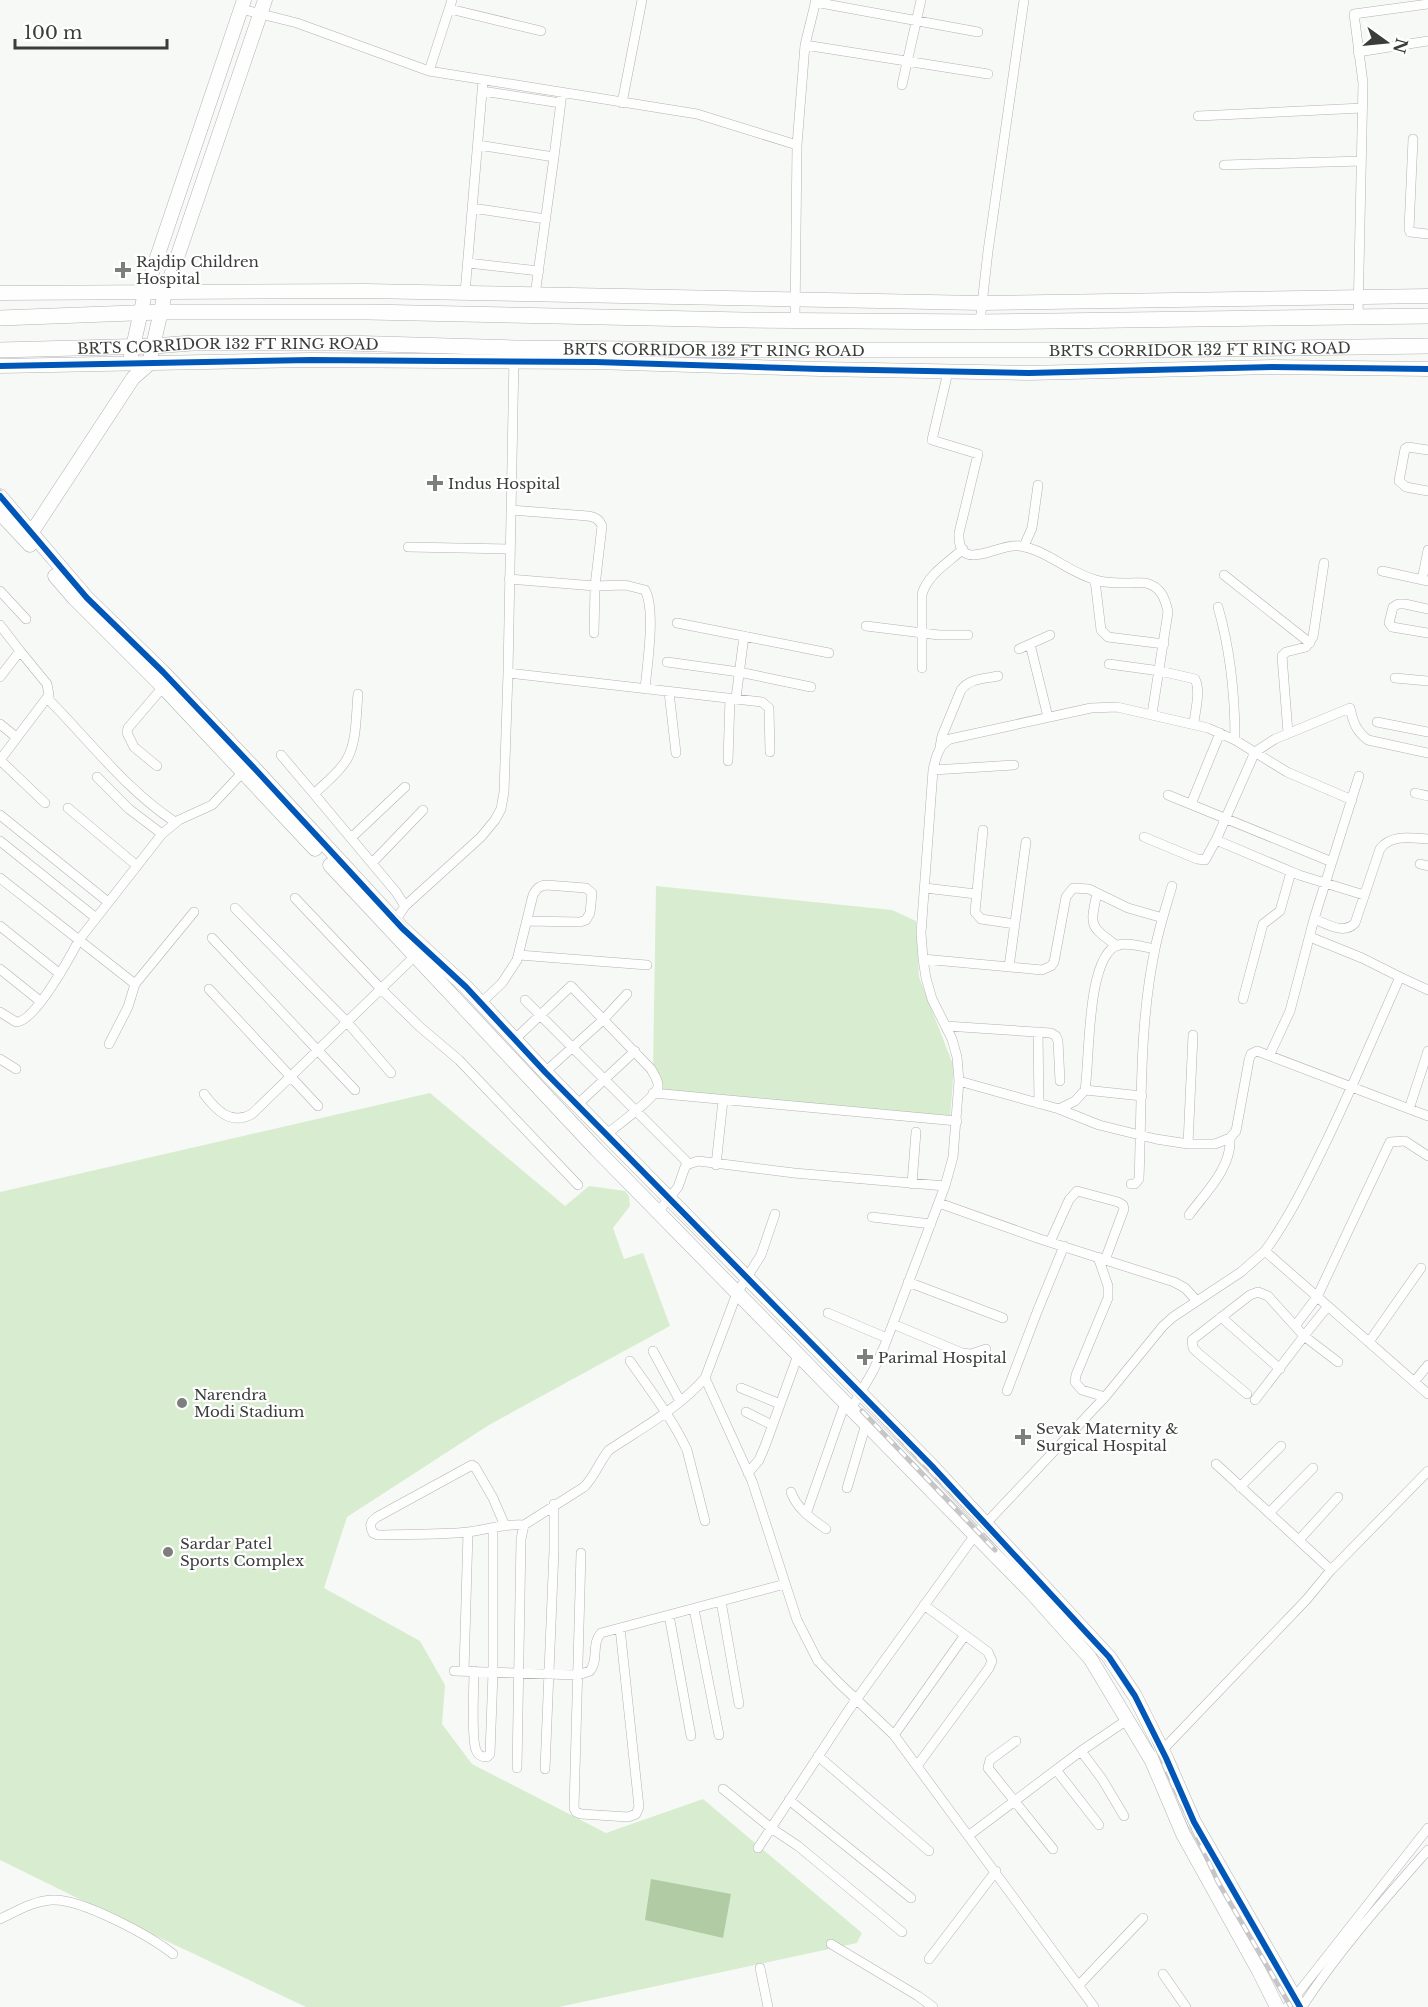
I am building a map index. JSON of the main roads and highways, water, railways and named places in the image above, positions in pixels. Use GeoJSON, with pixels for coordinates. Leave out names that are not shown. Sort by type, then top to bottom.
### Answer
{"type":"FeatureCollection","features":[{"type":"Feature","properties":{"kind":"main road","name":"BRTS CORRIDOR 132 FT RING ROAD"},"geometry":{"type":"LineString","coordinates":[[0,318],[160,312],[368,312],[980,322],[1428,316]]}},
{"type":"Feature","properties":{"kind":"main road","name":"BRTS CORRIDOR 132 FT RING ROAD"},"geometry":{"type":"LineString","coordinates":[[0,350],[192,343],[345,343],[514,355],[738,350],[1076,350],[1428,346]]}},
{"type":"Feature","properties":{"kind":"railway"},"geometry":{"type":"LineString","coordinates":[[0,492],[82,590],[689,1223],[800,1334],[1077,1622],[1124,1681],[1144,1717],[1218,1882],[1291,2007]]}},
{"type":"Feature","properties":{"kind":"railway"},"geometry":{"type":"LineString","coordinates":[[862,1411],[995,1550]]}},
{"type":"Feature","properties":{"kind":"place","name":"Rajdip Children Hospital"},"geometry":{"type":"Point","coordinates":[123,270]}},
{"type":"Feature","properties":{"kind":"place","name":"Indus Hospital"},"geometry":{"type":"Point","coordinates":[435,483]}},
{"type":"Feature","properties":{"kind":"place","name":"Parimal Hospital"},"geometry":{"type":"Point","coordinates":[865,1357]}},
{"type":"Feature","properties":{"kind":"place","name":"Narendra Modi Stadium"},"geometry":{"type":"Point","coordinates":[182,1403]}},
{"type":"Feature","properties":{"kind":"place","name":"Sevak Maternity & Surgical Hospital"},"geometry":{"type":"Point","coordinates":[1023,1437]}},
{"type":"Feature","properties":{"kind":"place","name":"Sardar Patel Sports Complex"},"geometry":{"type":"Point","coordinates":[168,1552]}}]}
